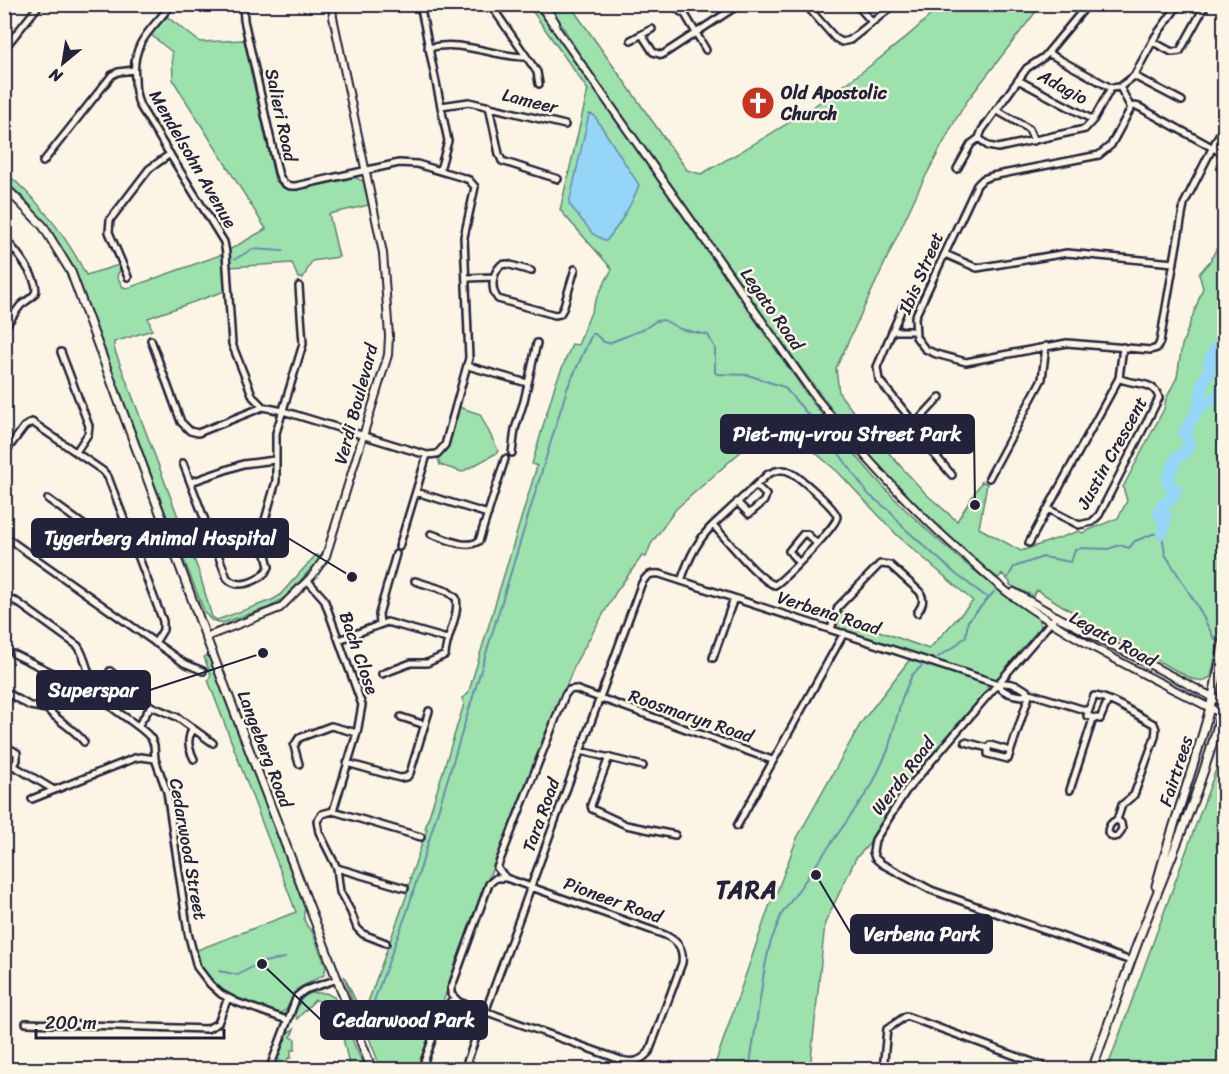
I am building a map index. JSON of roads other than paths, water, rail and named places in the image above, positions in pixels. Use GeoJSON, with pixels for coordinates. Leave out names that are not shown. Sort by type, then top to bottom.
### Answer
{"type":"FeatureCollection","features":[{"type":"Feature","properties":{"kind":"main road","name":"Langeberg Road"},"geometry":{"type":"LineString","coordinates":[[4,186],[43,226],[71,272],[206,637],[372,1070]]}},
{"type":"Feature","properties":{"kind":"main road","name":"Fairtrees"},"geometry":{"type":"LineString","coordinates":[[1149,913],[1166,849],[1214,697],[1224,637]]}},
{"type":"Feature","properties":{"kind":"main road","name":"Fairtrees"},"geometry":{"type":"LineString","coordinates":[[1092,1070],[1149,913],[1174,852],[1223,714],[1224,702]]}},
{"type":"Feature","properties":{"kind":"street"},"geometry":{"type":"LineString","coordinates":[[4,49],[40,4]]}},
{"type":"Feature","properties":{"kind":"street","name":"Mendelsohn Avenue"},"geometry":{"type":"LineString","coordinates":[[172,4],[139,45],[135,56],[134,70],[138,103],[224,242],[231,338],[253,397],[263,407]]}},
{"type":"Feature","properties":{"kind":"street","name":"Salieri Road"},"geometry":{"type":"LineString","coordinates":[[243,4],[244,20],[280,179],[287,185],[296,186],[365,171]]}},
{"type":"Feature","properties":{"kind":"street","name":"Verdi Boulevard"},"geometry":{"type":"LineString","coordinates":[[206,637],[280,608],[308,581],[326,556],[364,436],[389,345],[383,253],[332,4]]}},
{"type":"Feature","properties":{"kind":"street"},"geometry":{"type":"LineString","coordinates":[[420,4],[448,141],[440,170]]}},
{"type":"Feature","properties":{"kind":"street"},"geometry":{"type":"LineString","coordinates":[[490,4],[537,72],[540,84]]}},
{"type":"Feature","properties":{"kind":"street","name":"Legato Road"},"geometry":{"type":"LineString","coordinates":[[539,4],[816,398],[857,449],[903,498],[1009,594],[1054,619],[1224,702]]}},
{"type":"Feature","properties":{"kind":"street","name":"Legato Road"},"geometry":{"type":"LineString","coordinates":[[544,4],[558,29]]}},
{"type":"Feature","properties":{"kind":"street"},"geometry":{"type":"LineString","coordinates":[[673,4],[682,13],[706,50]]}},
{"type":"Feature","properties":{"kind":"street"},"geometry":{"type":"LineString","coordinates":[[679,4],[682,13]]}},
{"type":"Feature","properties":{"kind":"street"},"geometry":{"type":"LineString","coordinates":[[642,35],[653,52],[659,55],[740,4]]}},
{"type":"Feature","properties":{"kind":"street"},"geometry":{"type":"LineString","coordinates":[[805,4],[835,38],[842,42],[850,40],[895,4]]}},
{"type":"Feature","properties":{"kind":"street"},"geometry":{"type":"LineString","coordinates":[[856,4],[872,22]]}},
{"type":"Feature","properties":{"kind":"street"},"geometry":{"type":"LineString","coordinates":[[957,169],[971,144],[979,138],[1029,65],[1042,59],[1048,53],[1088,4]]}},
{"type":"Feature","properties":{"kind":"street"},"geometry":{"type":"LineString","coordinates":[[1153,42],[1172,52],[1180,51],[1206,4]]}},
{"type":"Feature","properties":{"kind":"street"},"geometry":{"type":"LineString","coordinates":[[1048,53],[1111,88],[1120,87],[1134,76],[1177,5]]}},
{"type":"Feature","properties":{"kind":"street"},"geometry":{"type":"LineString","coordinates":[[631,40],[652,29]]}},
{"type":"Feature","properties":{"kind":"street"},"geometry":{"type":"LineString","coordinates":[[428,48],[454,44],[503,55],[526,57]]}},
{"type":"Feature","properties":{"kind":"street"},"geometry":{"type":"LineString","coordinates":[[43,162],[112,75],[134,70]]}},
{"type":"Feature","properties":{"kind":"street"},"geometry":{"type":"LineString","coordinates":[[1134,76],[1182,101]]}},
{"type":"Feature","properties":{"kind":"street","name":"Adagio"},"geometry":{"type":"LineString","coordinates":[[1018,80],[1093,120]]}},
{"type":"Feature","properties":{"kind":"street"},"geometry":{"type":"LineString","coordinates":[[1120,87],[1131,108],[1138,106],[1224,154]]}},
{"type":"Feature","properties":{"kind":"street"},"geometry":{"type":"LineString","coordinates":[[979,138],[994,148],[1081,131],[1093,120],[1111,88]]}},
{"type":"Feature","properties":{"kind":"street","name":"Lameer"},"geometry":{"type":"LineString","coordinates":[[441,106],[465,102],[565,125]]}},
{"type":"Feature","properties":{"kind":"street","name":"Lameer"},"geometry":{"type":"LineString","coordinates":[[489,106],[502,160],[558,179]]}},
{"type":"Feature","properties":{"kind":"street","name":"Ibis Street"},"geometry":{"type":"LineString","coordinates":[[1131,108],[1109,148],[1099,155],[984,179],[973,192],[915,317],[915,331],[921,345],[930,352],[966,362],[1067,343],[1151,350],[1156,348],[1159,345],[1184,204],[1224,125]]}},
{"type":"Feature","properties":{"kind":"street"},"geometry":{"type":"LineString","coordinates":[[996,110],[1029,129],[1034,141]]}},
{"type":"Feature","properties":{"kind":"street"},"geometry":{"type":"LineString","coordinates":[[128,277],[109,232],[110,220],[149,169],[170,154]]}},
{"type":"Feature","properties":{"kind":"street"},"geometry":{"type":"LineString","coordinates":[[151,340],[182,422],[187,429],[198,433],[263,407],[427,455],[437,454],[443,448],[468,366],[470,339],[464,233],[475,188],[469,180],[440,170],[405,163],[365,171]]}},
{"type":"Feature","properties":{"kind":"street"},"geometry":{"type":"LineString","coordinates":[[4,238],[15,250],[37,287],[34,295],[20,306],[4,328]]}},
{"type":"Feature","properties":{"kind":"street"},"geometry":{"type":"LineString","coordinates":[[945,254],[977,268],[1067,253],[1174,263]]}},
{"type":"Feature","properties":{"kind":"street"},"geometry":{"type":"LineString","coordinates":[[531,271],[504,264],[498,267],[493,277],[493,291],[498,299],[550,315],[557,315],[563,309],[575,269]]}},
{"type":"Feature","properties":{"kind":"street"},"geometry":{"type":"LineString","coordinates":[[466,278],[493,277]]}},
{"type":"Feature","properties":{"kind":"street"},"geometry":{"type":"LineString","coordinates":[[183,463],[224,573],[231,582],[239,585],[262,576],[269,567],[261,534],[276,481],[275,438],[303,344],[299,286]]}},
{"type":"Feature","properties":{"kind":"street"},"geometry":{"type":"LineString","coordinates":[[903,306],[877,367],[877,374],[883,385],[915,424],[927,446],[952,475]]}},
{"type":"Feature","properties":{"kind":"street"},"geometry":{"type":"LineString","coordinates":[[4,310],[13,316]]}},
{"type":"Feature","properties":{"kind":"street"},"geometry":{"type":"LineString","coordinates":[[893,331],[915,331]]}},
{"type":"Feature","properties":{"kind":"street"},"geometry":{"type":"LineString","coordinates":[[512,453],[515,429],[537,343]]}},
{"type":"Feature","properties":{"kind":"street"},"geometry":{"type":"LineString","coordinates":[[989,478],[1042,379],[1046,346]]}},
{"type":"Feature","properties":{"kind":"street","name":"Justin Crescent"},"geometry":{"type":"LineString","coordinates":[[1029,543],[1119,378],[1123,347]]}},
{"type":"Feature","properties":{"kind":"street"},"geometry":{"type":"LineString","coordinates":[[61,352],[89,426],[88,434],[76,452]]}},
{"type":"Feature","properties":{"kind":"street"},"geometry":{"type":"LineString","coordinates":[[468,366],[527,383]]}},
{"type":"Feature","properties":{"kind":"street","name":"Justin Crescent"},"geometry":{"type":"LineString","coordinates":[[1048,509],[1079,525],[1092,522],[1099,515],[1159,398],[1158,392],[1143,383],[1122,381],[1119,378]]}},
{"type":"Feature","properties":{"kind":"street"},"geometry":{"type":"LineString","coordinates":[[248,413],[252,407],[253,397]]}},
{"type":"Feature","properties":{"kind":"street"},"geometry":{"type":"LineString","coordinates":[[915,424],[940,397]]}},
{"type":"Feature","properties":{"kind":"street"},"geometry":{"type":"LineString","coordinates":[[4,454],[24,427],[32,422],[103,471],[108,477],[163,621],[163,630],[155,643]]}},
{"type":"Feature","properties":{"kind":"street"},"geometry":{"type":"LineString","coordinates":[[399,547],[427,455]]}},
{"type":"Feature","properties":{"kind":"street"},"geometry":{"type":"LineString","coordinates":[[431,534],[465,544],[474,544],[480,539],[505,459]]}},
{"type":"Feature","properties":{"kind":"street"},"geometry":{"type":"LineString","coordinates":[[191,482],[243,464],[275,460]]}},
{"type":"Feature","properties":{"kind":"street"},"geometry":{"type":"LineString","coordinates":[[681,581],[694,550],[713,525],[768,474],[782,470],[791,472],[836,513],[837,518],[817,544],[777,584],[771,584],[753,568],[713,525]]}},
{"type":"Feature","properties":{"kind":"street"},"geometry":{"type":"LineString","coordinates":[[737,502],[749,514],[764,501],[766,495],[756,486]]}},
{"type":"Feature","properties":{"kind":"street"},"geometry":{"type":"LineString","coordinates":[[416,492],[488,514]]}},
{"type":"Feature","properties":{"kind":"street"},"geometry":{"type":"LineString","coordinates":[[48,499],[107,542],[119,545],[132,541]]}},
{"type":"Feature","properties":{"kind":"street"},"geometry":{"type":"LineString","coordinates":[[798,562],[789,551],[803,534],[807,534],[817,544]]}},
{"type":"Feature","properties":{"kind":"street"},"geometry":{"type":"LineString","coordinates":[[4,536],[184,663],[202,670]]}},
{"type":"Feature","properties":{"kind":"street"},"geometry":{"type":"LineString","coordinates":[[380,624],[379,614],[396,554]]}},
{"type":"Feature","properties":{"kind":"street"},"geometry":{"type":"LineString","coordinates":[[831,629],[838,607],[880,564],[890,566],[920,592],[923,603],[917,613]]}},
{"type":"Feature","properties":{"kind":"street","name":"Verbena Road"},"geometry":{"type":"LineString","coordinates":[[650,574],[660,574],[1088,711]]}},
{"type":"Feature","properties":{"kind":"street","name":"Tara Road"},"geometry":{"type":"LineString","coordinates":[[464,1070],[641,585],[650,574]]}},
{"type":"Feature","properties":{"kind":"street","name":"Bach Close"},"geometry":{"type":"LineString","coordinates":[[308,581],[324,599],[362,701],[357,733],[333,811],[322,814],[317,824],[337,868]]}},
{"type":"Feature","properties":{"kind":"street"},"geometry":{"type":"LineString","coordinates":[[382,674],[411,663],[427,663],[443,658],[445,655],[447,639],[457,609],[456,598],[447,591],[415,581]]}},
{"type":"Feature","properties":{"kind":"street"},"geometry":{"type":"LineString","coordinates":[[4,597],[17,602],[74,642],[82,652],[94,688],[104,701],[148,735],[154,745],[155,759]]}},
{"type":"Feature","properties":{"kind":"street"},"geometry":{"type":"LineString","coordinates":[[713,658],[734,598]]}},
{"type":"Feature","properties":{"kind":"street","name":"Legato Road"},"geometry":{"type":"LineString","coordinates":[[1054,619],[1090,645],[1223,714]]}},
{"type":"Feature","properties":{"kind":"street","name":"Werda Road"},"geometry":{"type":"LineString","coordinates":[[1054,619],[906,791],[875,840],[874,855],[882,864],[930,890],[1131,961]]}},
{"type":"Feature","properties":{"kind":"street"},"geometry":{"type":"LineString","coordinates":[[339,640],[387,622],[447,639]]}},
{"type":"Feature","properties":{"kind":"street"},"geometry":{"type":"LineString","coordinates":[[737,826],[844,633]]}},
{"type":"Feature","properties":{"kind":"street"},"geometry":{"type":"LineString","coordinates":[[14,654],[59,676],[75,692]]}},
{"type":"Feature","properties":{"kind":"street"},"geometry":{"type":"LineString","coordinates":[[110,671],[151,706],[170,713],[213,743]]}},
{"type":"Feature","properties":{"kind":"street"},"geometry":{"type":"LineString","coordinates":[[47,709],[58,700],[75,692],[94,688]]}},
{"type":"Feature","properties":{"kind":"street","name":"Roosmaryn Road"},"geometry":{"type":"LineString","coordinates":[[506,878],[497,866],[565,695],[571,689],[772,760]]}},
{"type":"Feature","properties":{"kind":"street"},"geometry":{"type":"LineString","coordinates":[[4,691],[30,706],[47,709],[84,742]]}},
{"type":"Feature","properties":{"kind":"street"},"geometry":{"type":"LineString","coordinates":[[965,742],[988,748],[986,752],[988,754],[1006,759],[1029,693]]}},
{"type":"Feature","properties":{"kind":"street"},"geometry":{"type":"LineString","coordinates":[[1108,700],[1100,719],[1086,716],[1095,695],[1108,700],[1154,724],[1156,729],[1134,795],[1122,805],[1117,820]]}},
{"type":"Feature","properties":{"kind":"street"},"geometry":{"type":"LineString","coordinates":[[138,726],[151,706]]}},
{"type":"Feature","properties":{"kind":"street"},"geometry":{"type":"LineString","coordinates":[[347,762],[405,778],[410,773],[429,711]]}},
{"type":"Feature","properties":{"kind":"street"},"geometry":{"type":"LineString","coordinates":[[401,717],[425,725]]}},
{"type":"Feature","properties":{"kind":"street"},"geometry":{"type":"LineString","coordinates":[[1070,790],[1093,719]]}},
{"type":"Feature","properties":{"kind":"street"},"geometry":{"type":"LineString","coordinates":[[299,764],[294,746],[299,738],[333,726],[357,733]]}},
{"type":"Feature","properties":{"kind":"street"},"geometry":{"type":"LineString","coordinates":[[192,729],[188,742],[194,759]]}},
{"type":"Feature","properties":{"kind":"street"},"geometry":{"type":"LineString","coordinates":[[4,745],[16,753],[17,760],[14,766],[4,771]]}},
{"type":"Feature","properties":{"kind":"street"},"geometry":{"type":"LineString","coordinates":[[581,751],[593,756],[609,757],[643,765]]}},
{"type":"Feature","properties":{"kind":"street"},"geometry":{"type":"LineString","coordinates":[[609,757],[591,805],[592,809],[626,825],[675,835]]}},
{"type":"Feature","properties":{"kind":"street","name":"Cedarwood Street"},"geometry":{"type":"LineString","coordinates":[[32,799],[135,758],[155,759],[169,803],[192,954],[204,978],[215,990],[228,998],[287,1020]]}},
{"type":"Feature","properties":{"kind":"street"},"geometry":{"type":"LineString","coordinates":[[14,766],[54,790]]}},
{"type":"Feature","properties":{"kind":"street"},"geometry":{"type":"LineString","coordinates":[[333,811],[421,837]]}},
{"type":"Feature","properties":{"kind":"street"},"geometry":{"type":"LineString","coordinates":[[386,943],[363,934],[357,928],[340,892],[337,868],[405,888]]}},
{"type":"Feature","properties":{"kind":"street"},"geometry":{"type":"LineString","coordinates":[[459,1002],[451,994],[451,989],[489,884],[496,878],[506,878]]}},
{"type":"Feature","properties":{"kind":"street","name":"Pioneer Road"},"geometry":{"type":"LineString","coordinates":[[459,1002],[621,1060],[634,1062],[649,1052],[682,963],[682,950],[671,938],[506,878]]}},
{"type":"Feature","properties":{"kind":"street"},"geometry":{"type":"LineString","coordinates":[[269,1070],[295,999],[301,993],[338,979]]}},
{"type":"Feature","properties":{"kind":"street"},"geometry":{"type":"LineString","coordinates":[[26,1023],[210,1029],[218,1023],[228,998]]}},
{"type":"Feature","properties":{"kind":"street"},"geometry":{"type":"LineString","coordinates":[[421,1070],[444,1008],[451,1002],[459,1002]]}},
{"type":"Feature","properties":{"kind":"street"},"geometry":{"type":"LineString","coordinates":[[883,1070],[886,1031],[906,1016],[1054,1070]]}},
{"type":"Feature","properties":{"kind":"water"},"geometry":{"type":"Polygon","coordinates":[[[589,114],[594,115],[639,185],[625,214],[606,241],[593,234],[569,204],[589,114]]]}},
{"type":"Feature","properties":{"kind":"waterway"},"geometry":{"type":"LineString","coordinates":[[235,259],[253,249],[283,251]]}},
{"type":"Feature","properties":{"kind":"waterway"},"geometry":{"type":"LineString","coordinates":[[1216,348],[1220,317],[1224,306]]}},
{"type":"Feature","properties":{"kind":"waterway"},"geometry":{"type":"LineString","coordinates":[[368,1029],[375,998],[407,912],[567,389],[592,334],[609,343],[644,329],[656,321],[664,320],[680,329],[708,335],[715,348],[715,372],[717,374],[748,375],[784,387],[825,434],[869,495],[890,511],[903,527],[957,575],[988,598]]}},
{"type":"Feature","properties":{"kind":"waterway"},"geometry":{"type":"LineString","coordinates":[[1198,410],[1203,382],[1208,374],[1210,360],[1216,348],[1224,355]]}},
{"type":"Feature","properties":{"kind":"waterway"},"geometry":{"type":"LineString","coordinates":[[1162,533],[1166,515],[1160,517],[1159,510],[1171,499],[1176,489],[1168,485],[1167,479],[1177,457],[1186,452],[1189,442],[1184,433],[1198,410],[1224,390]]}},
{"type":"Feature","properties":{"kind":"waterway"},"geometry":{"type":"LineString","coordinates":[[1007,579],[1014,567],[1043,557],[1071,562],[1075,550],[1080,548],[1108,549],[1120,545],[1129,548],[1135,541],[1162,533],[1165,554],[1198,607],[1215,640]]}},
{"type":"Feature","properties":{"kind":"waterway"},"geometry":{"type":"LineString","coordinates":[[938,657],[966,636],[968,621],[994,592]]}},
{"type":"Feature","properties":{"kind":"waterway"},"geometry":{"type":"LineString","coordinates":[[749,1070],[765,966],[770,944],[781,915],[872,785],[888,750],[902,698],[912,675],[922,666]]}},
{"type":"Feature","properties":{"kind":"waterway"},"geometry":{"type":"LineString","coordinates":[[219,971],[238,975],[259,963],[285,958]]}},
{"type":"Feature","properties":{"kind":"place","name":"Old Apostolic Church"},"geometry":{"type":"Point","coordinates":[758,103]}},
{"type":"Feature","properties":{"kind":"place","name":"Piet-my-vrou Street Park"},"geometry":{"type":"Point","coordinates":[975,505]}},
{"type":"Feature","properties":{"kind":"place","name":"Tygerberg Animal Hospital"},"geometry":{"type":"Point","coordinates":[352,577]}},
{"type":"Feature","properties":{"kind":"place","name":"Superspar"},"geometry":{"type":"Point","coordinates":[263,653]}},
{"type":"Feature","properties":{"kind":"place","name":"Verbena Park"},"geometry":{"type":"Point","coordinates":[816,875]}},
{"type":"Feature","properties":{"kind":"place","name":"Cedarwood Park"},"geometry":{"type":"Point","coordinates":[262,964]}},
{"type":"Feature","properties":{"kind":"district","name":"TARA"},"geometry":{"type":"Point","coordinates":[747,890]}}]}
